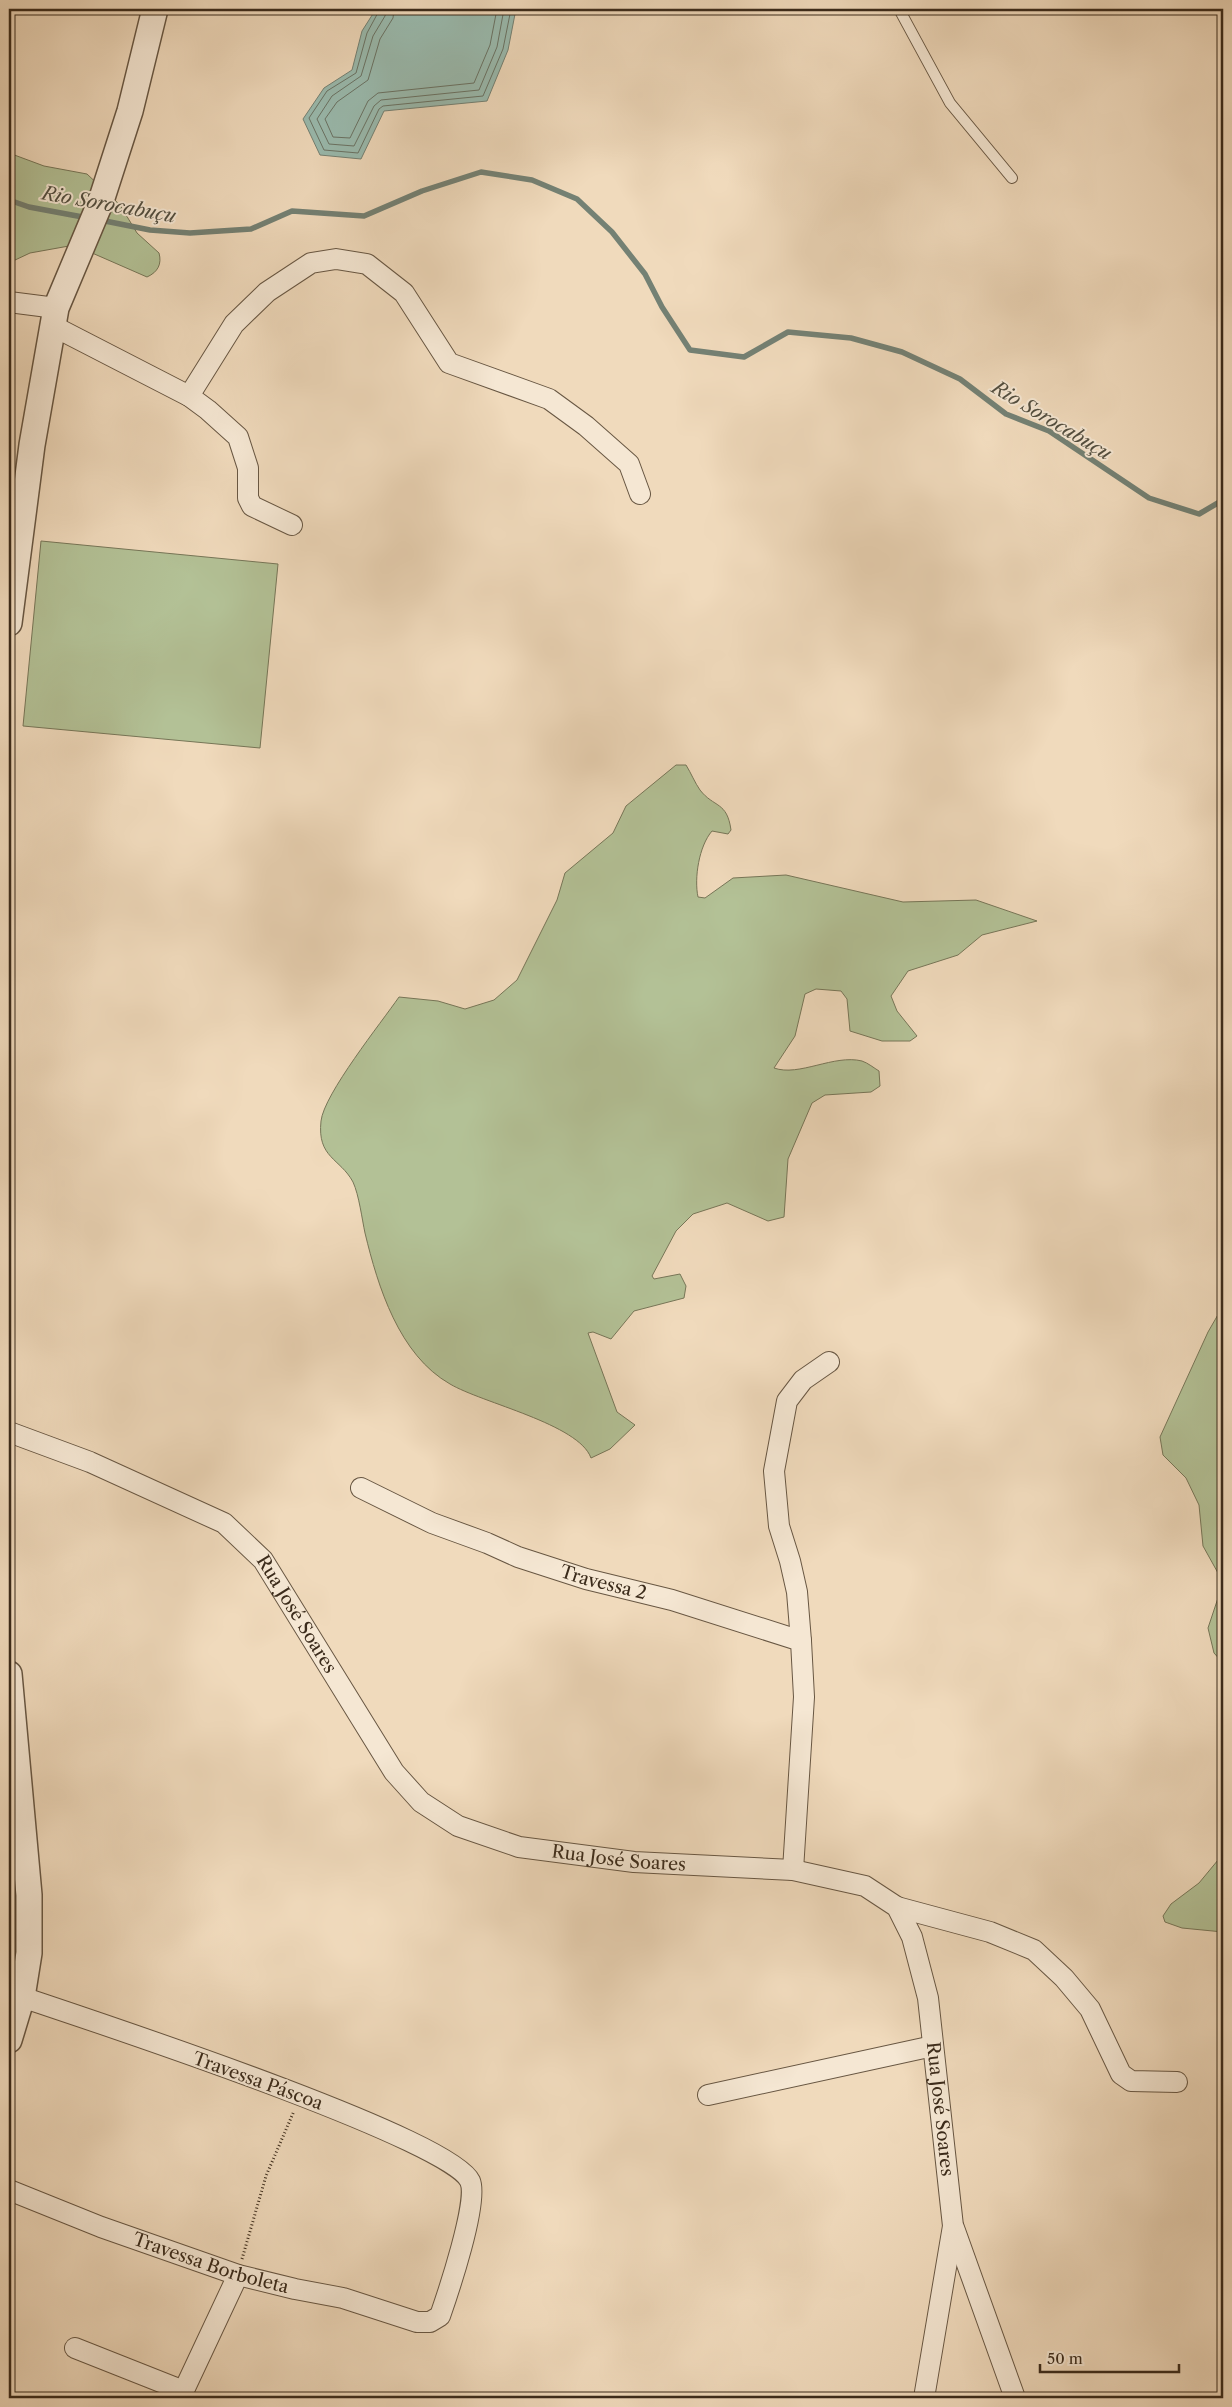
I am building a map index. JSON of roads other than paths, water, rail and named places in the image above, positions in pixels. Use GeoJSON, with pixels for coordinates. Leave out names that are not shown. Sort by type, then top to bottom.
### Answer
{"type":"FeatureCollection","features":[{"type":"Feature","properties":{"kind":"street"},"geometry":{"type":"LineString","coordinates":[[9,623],[32,445],[54,317],[101,200],[130,111],[155,9]]}},
{"type":"Feature","properties":{"kind":"street"},"geometry":{"type":"LineString","coordinates":[[189,396],[234,324],[267,292],[311,263],[336,259],[366,264],[404,293],[448,363],[549,398],[586,426],[629,464],[640,494]]}},
{"type":"Feature","properties":{"kind":"street"},"geometry":{"type":"LineString","coordinates":[[9,302],[54,317],[189,396],[208,410],[238,437],[248,468],[248,498],[252,506],[292,525]]}},
{"type":"Feature","properties":{"kind":"street"},"geometry":{"type":"LineString","coordinates":[[794,1870],[804,1697],[802,1641],[797,1592],[779,1526],[774,1471],[787,1400],[803,1380],[829,1362]]}},
{"type":"Feature","properties":{"kind":"street","name":"Rua José Soares"},"geometry":{"type":"LineString","coordinates":[[9,1432],[90,1462],[224,1523],[263,1560],[394,1772],[421,1802],[458,1826],[519,1847],[634,1862],[794,1870],[865,1886],[897,1907],[912,1937],[928,1998],[953,2226],[924,2398]]}},
{"type":"Feature","properties":{"kind":"street","name":"Travessa 2"},"geometry":{"type":"LineString","coordinates":[[361,1488],[432,1523],[487,1543],[518,1557],[586,1579],[682,1602],[802,1641]]}},
{"type":"Feature","properties":{"kind":"street"},"geometry":{"type":"LineString","coordinates":[[9,1674],[28,1895],[29,1953],[22,1997],[9,2040]]}},
{"type":"Feature","properties":{"kind":"street"},"geometry":{"type":"LineString","coordinates":[[897,1907],[990,1932],[1034,1950],[1064,1978],[1090,2009],[1120,2074],[1132,2080],[1176,2082]]}},
{"type":"Feature","properties":{"kind":"street","name":"Travessa Páscoa"},"geometry":{"type":"LineString","coordinates":[[22,1997],[301,2095],[406,2141],[463,2171],[471,2182],[470,2213],[440,2316],[430,2322],[418,2322]]}},
{"type":"Feature","properties":{"kind":"street"},"geometry":{"type":"LineString","coordinates":[[708,2095],[934,2046]]}},
{"type":"Feature","properties":{"kind":"street","name":"Travessa Borboleta"},"geometry":{"type":"LineString","coordinates":[[9,2190],[101,2227],[238,2275],[343,2298],[418,2322]]}},
{"type":"Feature","properties":{"kind":"street"},"geometry":{"type":"LineString","coordinates":[[953,2226],[1015,2398]]}},
{"type":"Feature","properties":{"kind":"street"},"geometry":{"type":"LineString","coordinates":[[75,2348],[179,2389],[185,2388],[238,2275]]}},
{"type":"Feature","properties":{"kind":"lane"},"geometry":{"type":"LineString","coordinates":[[899,9],[950,103],[1012,178]]}},
{"type":"Feature","properties":{"kind":"water"},"geometry":{"type":"Polygon","coordinates":[[[376,9],[516,9],[508,50],[487,101],[384,111],[361,159],[320,155],[303,119],[324,88],[352,70],[362,31],[376,9]]]}},
{"type":"Feature","properties":{"kind":"waterway","name":"Rio Sorocabuçu"},"geometry":{"type":"LineString","coordinates":[[100,220],[150,230],[190,233],[251,229],[292,211],[364,216],[422,191],[481,172],[532,180],[577,199],[612,232],[645,274],[662,307],[690,350],[744,357],[788,332],[851,338],[902,352],[960,379],[1006,414],[1049,431],[1149,498],[1199,514],[1223,500]]}},
{"type":"Feature","properties":{"kind":"waterway","name":"Rio Sorocabuçu"},"geometry":{"type":"LineString","coordinates":[[9,200],[29,207],[88,218]]}}]}
